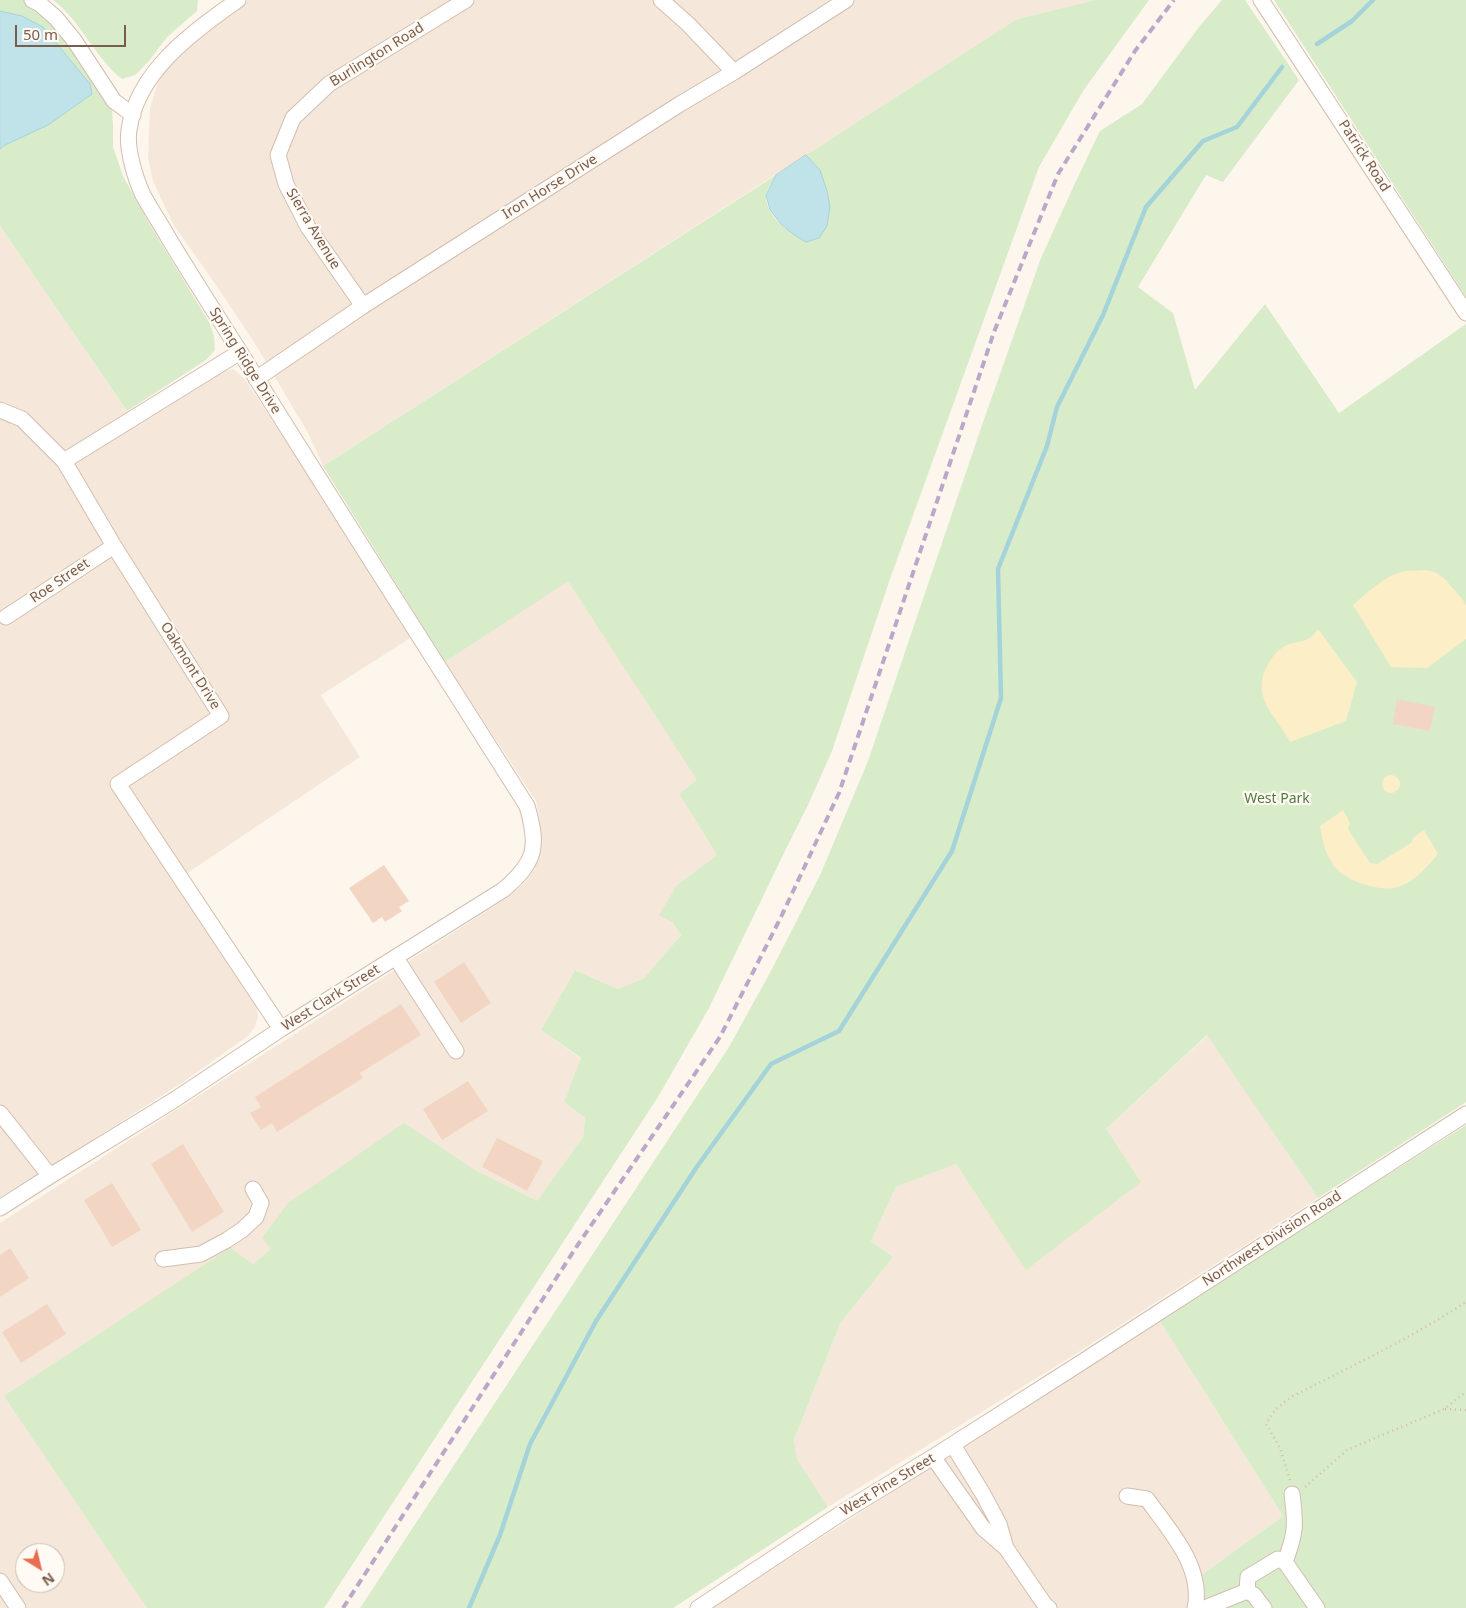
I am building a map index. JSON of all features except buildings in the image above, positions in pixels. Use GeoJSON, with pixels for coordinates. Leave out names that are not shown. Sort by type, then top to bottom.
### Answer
{"type":"FeatureCollection","features":[{"type":"Feature","properties":{"kind":"street"},"geometry":{"type":"LineString","coordinates":[[32,0],[40,4],[56,18],[74,40],[114,101],[133,115]]}},
{"type":"Feature","properties":{"kind":"street","name":"Spring Ridge Drive"},"geometry":{"type":"LineString","coordinates":[[238,0],[180,46],[154,73],[140,93],[129,130],[128,145],[142,194],[198,288],[477,727]]}},
{"type":"Feature","properties":{"kind":"street","name":"Burlington Road"},"geometry":{"type":"LineString","coordinates":[[293,118],[329,84],[466,0]]}},
{"type":"Feature","properties":{"kind":"street"},"geometry":{"type":"LineString","coordinates":[[662,0],[734,72]]}},
{"type":"Feature","properties":{"kind":"street","name":"Iron Horse Drive"},"geometry":{"type":"LineString","coordinates":[[256,379],[363,306],[846,0]]}},
{"type":"Feature","properties":{"kind":"street","name":"Patrick Road"},"geometry":{"type":"LineString","coordinates":[[1261,0],[1466,313]]}},
{"type":"Feature","properties":{"kind":"street","name":"Sierra Avenue"},"geometry":{"type":"LineString","coordinates":[[293,118],[278,155],[286,184],[308,227],[363,306]]}},
{"type":"Feature","properties":{"kind":"street"},"geometry":{"type":"LineString","coordinates":[[64,461],[240,352]]}},
{"type":"Feature","properties":{"kind":"street","name":"Oakmont Drive"},"geometry":{"type":"LineString","coordinates":[[0,410],[22,419],[64,461],[114,546],[221,716],[118,784],[281,1029]]}},
{"type":"Feature","properties":{"kind":"street","name":"Roe Street"},"geometry":{"type":"LineString","coordinates":[[6,617],[114,546]]}},
{"type":"Feature","properties":{"kind":"street","name":"West Clark Street"},"geometry":{"type":"LineString","coordinates":[[0,1208],[178,1098],[281,1029],[503,890],[519,876],[527,866],[531,855],[534,839],[532,823],[527,806],[477,727]]}},
{"type":"Feature","properties":{"kind":"street"},"geometry":{"type":"LineString","coordinates":[[396,958],[456,1052]]}},
{"type":"Feature","properties":{"kind":"street"},"geometry":{"type":"LineString","coordinates":[[0,1113],[50,1176]]}},
{"type":"Feature","properties":{"kind":"street","name":"Northwest Division Road"},"geometry":{"type":"LineString","coordinates":[[1079,1364],[1466,1114]]}},
{"type":"Feature","properties":{"kind":"street"},"geometry":{"type":"LineString","coordinates":[[163,1259],[202,1254],[242,1230],[256,1217],[261,1203],[253,1189]]}},
{"type":"Feature","properties":{"kind":"street","name":"West Pine Street"},"geometry":{"type":"LineString","coordinates":[[698,1608],[843,1512],[953,1445],[1079,1364]]}},
{"type":"Feature","properties":{"kind":"street"},"geometry":{"type":"LineString","coordinates":[[953,1445],[999,1524],[1006,1548]]}},
{"type":"Feature","properties":{"kind":"street"},"geometry":{"type":"LineString","coordinates":[[933,1457],[983,1528],[1006,1548],[1045,1605],[1049,1608]]}},
{"type":"Feature","properties":{"kind":"street"},"geometry":{"type":"LineString","coordinates":[[1285,1562],[1293,1540],[1295,1522],[1292,1494]]}},
{"type":"Feature","properties":{"kind":"street"},"geometry":{"type":"LineString","coordinates":[[1127,1496],[1146,1499],[1183,1551],[1196,1582],[1197,1599],[1195,1608]]}},
{"type":"Feature","properties":{"kind":"street"},"geometry":{"type":"LineString","coordinates":[[1247,1591],[1248,1577],[1278,1560],[1285,1562],[1316,1608]]}},
{"type":"Feature","properties":{"kind":"street"},"geometry":{"type":"LineString","coordinates":[[0,1581],[18,1608]]}},
{"type":"Feature","properties":{"kind":"street"},"geometry":{"type":"LineString","coordinates":[[1205,1608],[1247,1591]]}},
{"type":"Feature","properties":{"kind":"street"},"geometry":{"type":"LineString","coordinates":[[1247,1591],[1254,1595],[1264,1608]]}},
{"type":"Feature","properties":{"kind":"path"},"geometry":{"type":"LineString","coordinates":[[1466,1302],[1394,1346],[1293,1396],[1272,1413],[1266,1424],[1280,1448],[1287,1468],[1292,1494],[1302,1489],[1347,1450],[1383,1433],[1444,1409],[1466,1392]]}},
{"type":"Feature","properties":{"kind":"path"},"geometry":{"type":"LineString","coordinates":[[1444,1409],[1466,1410]]}},
{"type":"Feature","properties":{"kind":"shaded area"},"geometry":{"type":"Polygon","coordinates":[[[248,0],[1095,0],[1017,19],[323,466],[307,431],[254,342],[173,224],[153,181],[148,157],[150,108],[157,85],[165,70],[209,25],[248,0]]]}},
{"type":"Feature","properties":{"kind":"shaded area"},"geometry":{"type":"Polygon","coordinates":[[[0,226],[137,426],[223,372],[233,369],[245,379],[412,637],[321,695],[360,757],[174,882],[257,1007],[258,1017],[255,1027],[248,1036],[180,1084],[0,1199],[0,226]]]}},
{"type":"Feature","properties":{"kind":"shaded area"},"geometry":{"type":"Polygon","coordinates":[[[568,580],[698,780],[679,794],[717,855],[677,885],[672,922],[681,935],[644,978],[618,989],[575,970],[541,1030],[581,1059],[564,1102],[585,1118],[583,1137],[537,1202],[475,1170],[271,1249],[253,1264],[5,1396],[147,1608],[0,1608],[0,1223],[507,898],[523,884],[535,869],[541,844],[540,821],[536,801],[445,662],[568,580]]]}},
{"type":"Feature","properties":{"kind":"shaded area"},"geometry":{"type":"Polygon","coordinates":[[[1208,1035],[1318,1198],[1077,1353],[828,1507],[797,1459],[794,1440],[840,1324],[893,1257],[871,1241],[896,1187],[956,1164],[1026,1269],[1106,1129],[1208,1035]]]}},
{"type":"Feature","properties":{"kind":"shaded area"},"geometry":{"type":"Polygon","coordinates":[[[1159,1320],[1283,1516],[1203,1574],[1204,1600],[1201,1608],[712,1608],[1159,1320]]]}},
{"type":"Feature","properties":{"kind":"green space"},"geometry":{"type":"Polygon","coordinates":[[[0,0],[25,0],[35,5],[106,92],[112,107],[113,147],[123,176],[150,225],[209,322],[214,336],[215,350],[206,360],[127,411],[0,226],[0,149],[5,145],[22,16],[0,11],[0,0]]]}},
{"type":"Feature","properties":{"kind":"green space"},"geometry":{"type":"Polygon","coordinates":[[[53,0],[198,0],[197,11],[167,37],[149,61],[135,75],[122,79],[103,60],[72,18],[53,0]]]}},
{"type":"Feature","properties":{"kind":"green space"},"geometry":{"type":"Polygon","coordinates":[[[1095,0],[1149,0],[1083,91],[1039,167],[890,579],[832,751],[808,805],[709,1008],[658,1097],[324,1608],[147,1608],[4,1396],[230,1248],[253,1264],[271,1249],[262,1238],[288,1203],[404,1123],[475,1170],[537,1201],[583,1137],[585,1118],[564,1102],[581,1058],[541,1030],[575,970],[618,989],[644,978],[681,935],[672,922],[659,915],[677,885],[717,855],[679,794],[697,780],[568,581],[445,662],[323,466],[776,175],[766,194],[767,204],[774,218],[806,241],[819,238],[820,170],[806,155],[1017,19],[1095,0]]]}},
{"type":"Feature","properties":{"kind":"green space","name":"West Park"},"geometry":{"type":"Polygon","coordinates":[[[1222,0],[1245,0],[1299,80],[1223,182],[1206,175],[1138,287],[1173,313],[1195,390],[1265,304],[1339,413],[1466,324],[1466,1102],[1318,1198],[1207,1035],[1106,1129],[1141,1182],[1026,1270],[956,1164],[896,1187],[871,1241],[893,1257],[840,1324],[794,1440],[797,1459],[828,1507],[673,1608],[360,1608],[729,1047],[772,969],[821,873],[868,761],[1041,258],[1076,181],[1100,131],[1142,104],[1199,27],[1222,0]]]}},
{"type":"Feature","properties":{"kind":"green space"},"geometry":{"type":"Polygon","coordinates":[[[1274,0],[1466,0],[1466,297],[1274,0]]]}},
{"type":"Feature","properties":{"kind":"green space"},"geometry":{"type":"Polygon","coordinates":[[[1466,1125],[1466,1608],[1201,1608],[1204,1600],[1203,1574],[1283,1516],[1159,1320],[1466,1125]]]}},
{"type":"Feature","properties":{"kind":"sand"},"geometry":{"type":"Polygon","coordinates":[[[1425,570],[1435,572],[1445,579],[1463,600],[1466,606],[1466,639],[1427,668],[1391,667],[1353,605],[1375,586],[1394,575],[1404,571],[1425,570]]]}},
{"type":"Feature","properties":{"kind":"sand"},"geometry":{"type":"Polygon","coordinates":[[[1318,629],[1357,682],[1346,721],[1290,742],[1263,697],[1263,677],[1267,666],[1275,654],[1285,646],[1307,640],[1318,629]]]}},
{"type":"Feature","properties":{"kind":"sand"},"geometry":{"type":"Polygon","coordinates":[[[1391,775],[1399,780],[1400,784],[1395,792],[1391,793],[1383,788],[1382,784],[1387,776],[1391,775]]]}},
{"type":"Feature","properties":{"kind":"sand"},"geometry":{"type":"Polygon","coordinates":[[[1343,810],[1350,823],[1348,829],[1370,863],[1377,864],[1411,843],[1414,837],[1424,830],[1438,854],[1420,874],[1409,882],[1394,888],[1370,886],[1348,878],[1340,872],[1329,858],[1320,826],[1343,810]]]}},
{"type":"Feature","properties":{"kind":"water"},"geometry":{"type":"Polygon","coordinates":[[[0,11],[22,16],[43,27],[90,84],[92,94],[48,125],[0,149],[0,11]]]}},
{"type":"Feature","properties":{"kind":"water"},"geometry":{"type":"Polygon","coordinates":[[[806,155],[820,170],[830,207],[827,226],[819,238],[806,242],[781,224],[770,210],[766,195],[776,175],[806,155]]]}},
{"type":"Feature","properties":{"kind":"waterway"},"geometry":{"type":"LineString","coordinates":[[1317,44],[1352,21],[1373,0]]}},
{"type":"Feature","properties":{"kind":"waterway"},"geometry":{"type":"LineString","coordinates":[[469,1608],[500,1535],[530,1444],[596,1321],[696,1168],[771,1064],[839,1031],[952,851],[1001,698],[998,569],[1047,446],[1057,407],[1103,315],[1146,207],[1203,141],[1237,127],[1282,67]]}},
{"type":"Feature","properties":{"kind":"railway"},"geometry":{"type":"LineString","coordinates":[[343,1608],[577,1246],[720,1037],[781,917],[839,793],[994,332],[1058,174],[1135,51],[1174,0]]}}]}
